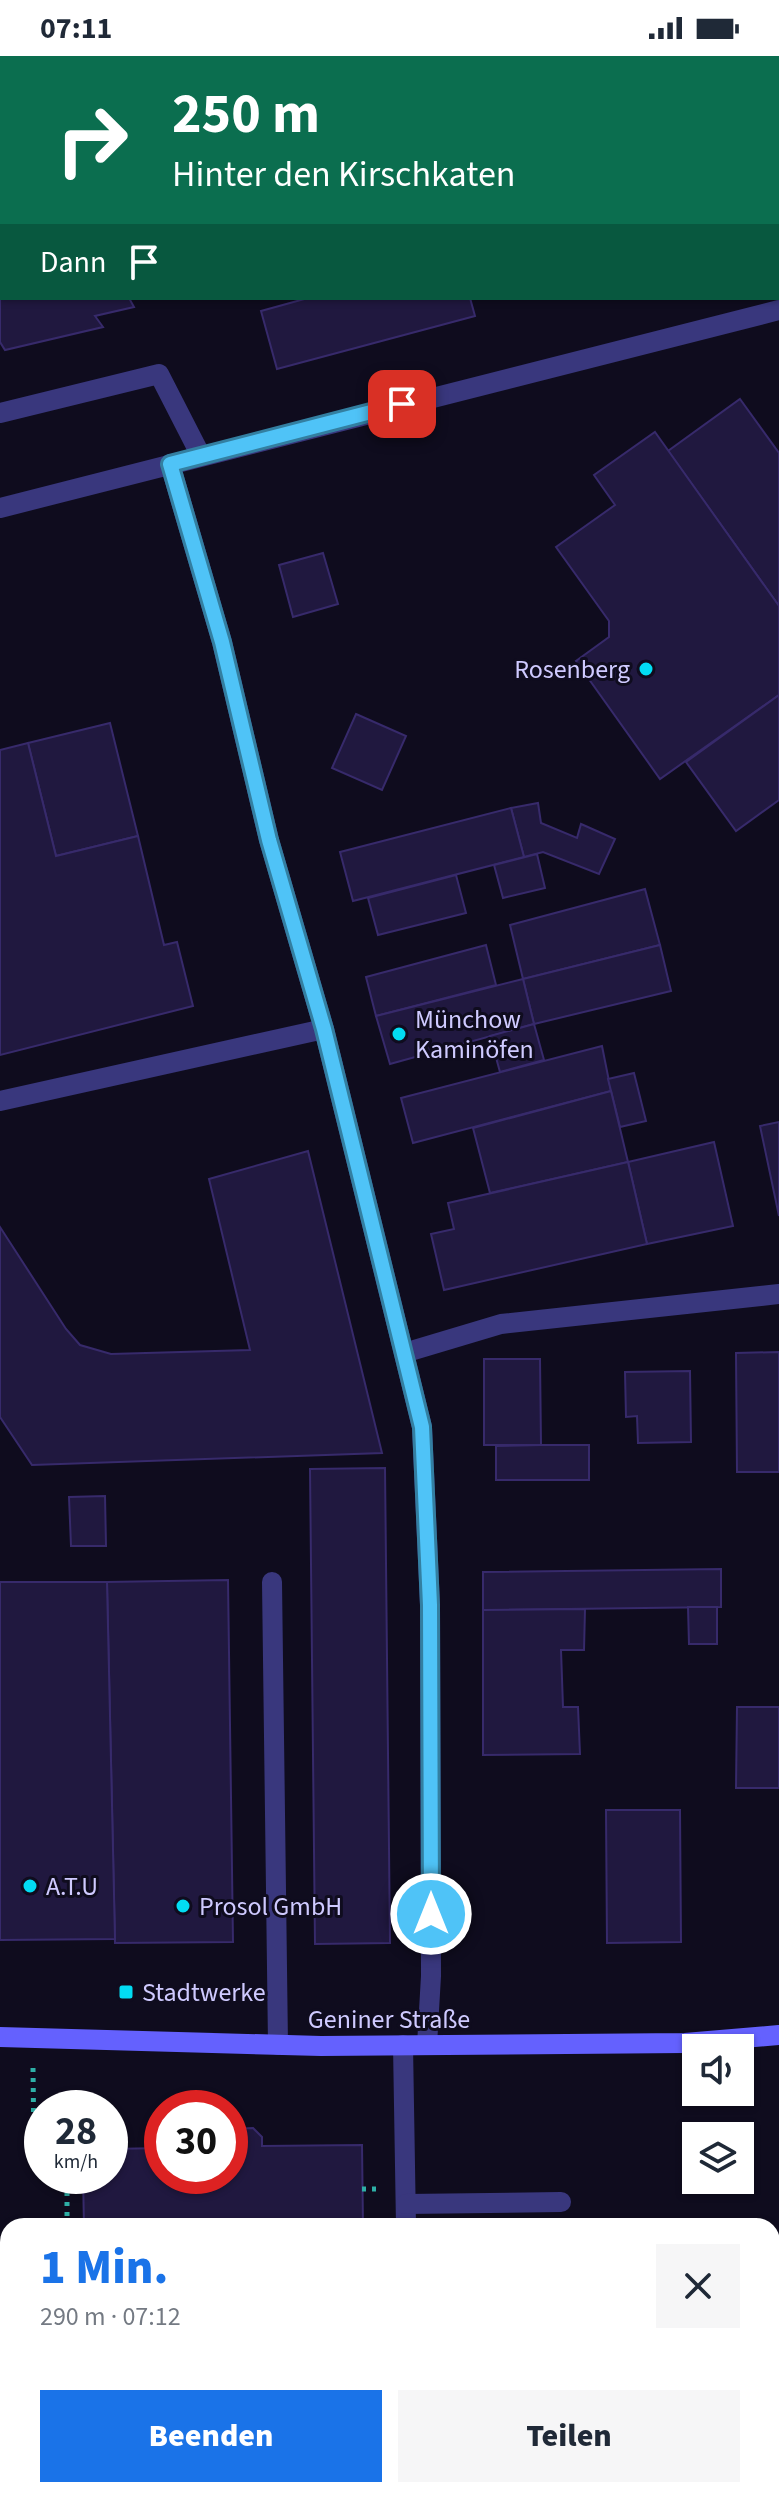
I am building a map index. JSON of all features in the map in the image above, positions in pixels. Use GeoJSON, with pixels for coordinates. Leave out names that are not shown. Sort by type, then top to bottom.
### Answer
{"type":"FeatureCollection","features":[{"type":"Feature","properties":{"kind":"main road","name":"Geniner Straße"},"geometry":{"type":"LineString","coordinates":[[0,2037],[278,2045],[427,2045],[685,2043],[779,2035]]}},
{"type":"Feature","properties":{"kind":"street"},"geometry":{"type":"LineString","coordinates":[[0,508],[779,310]]}},
{"type":"Feature","properties":{"kind":"street"},"geometry":{"type":"LineString","coordinates":[[0,413],[159,374],[201,456]]}},
{"type":"Feature","properties":{"kind":"street"},"geometry":{"type":"LineString","coordinates":[[170,464],[222,642],[269,840],[324,1029],[422,1427],[430,1605],[431,1976],[427,2045]]}},
{"type":"Feature","properties":{"kind":"street"},"geometry":{"type":"LineString","coordinates":[[0,1101],[324,1029]]}},
{"type":"Feature","properties":{"kind":"street"},"geometry":{"type":"LineString","coordinates":[[404,1353],[501,1324],[779,1294]]}},
{"type":"Feature","properties":{"kind":"street"},"geometry":{"type":"LineString","coordinates":[[272,1582],[278,2045]]}},
{"type":"Feature","properties":{"kind":"street"},"geometry":{"type":"LineString","coordinates":[[403,2045],[406,2218]]}},
{"type":"Feature","properties":{"kind":"street"},"geometry":{"type":"LineString","coordinates":[[406,2204],[561,2202]]}},
{"type":"Feature","properties":{"kind":"path"},"geometry":{"type":"LineString","coordinates":[[32,2038],[33,2090]]}},
{"type":"Feature","properties":{"kind":"path"},"geometry":{"type":"LineString","coordinates":[[67,2194],[67,2218]]}},
{"type":"Feature","properties":{"kind":"building"},"geometry":{"type":"Polygon","coordinates":[[[0,300],[130,300],[134,307],[95,316],[103,327],[5,350],[0,342],[0,300]]]}},
{"type":"Feature","properties":{"kind":"building"},"geometry":{"type":"Polygon","coordinates":[[[301,300],[471,300],[475,316],[277,369],[261,311],[301,300]]]}},
{"type":"Feature","properties":{"kind":"building"},"geometry":{"type":"Polygon","coordinates":[[[740,399],[779,453],[779,606],[668,451],[740,399]]]}},
{"type":"Feature","properties":{"kind":"building"},"geometry":{"type":"Polygon","coordinates":[[[655,432],[779,606],[779,695],[660,779],[576,661],[609,637],[609,621],[556,547],[615,505],[594,475],[655,432]]]}},
{"type":"Feature","properties":{"kind":"building"},"geometry":{"type":"Polygon","coordinates":[[[323,553],[338,604],[293,617],[279,565],[323,553]]]}},
{"type":"Feature","properties":{"kind":"building"},"geometry":{"type":"Polygon","coordinates":[[[779,695],[779,800],[736,831],[686,762],[779,695]]]}},
{"type":"Feature","properties":{"kind":"building"},"geometry":{"type":"Polygon","coordinates":[[[356,714],[406,736],[382,790],[332,768],[356,714]]]}},
{"type":"Feature","properties":{"kind":"building"},"geometry":{"type":"Polygon","coordinates":[[[110,723],[138,836],[56,856],[28,743],[110,723]]]}},
{"type":"Feature","properties":{"kind":"building"},"geometry":{"type":"Polygon","coordinates":[[[28,743],[56,856],[138,836],[164,945],[177,942],[193,1006],[0,1055],[0,750],[28,743]]]}},
{"type":"Feature","properties":{"kind":"building"},"geometry":{"type":"Polygon","coordinates":[[[538,803],[541,823],[577,838],[581,824],[615,839],[599,874],[543,852],[524,857],[511,808],[538,803]]]}},
{"type":"Feature","properties":{"kind":"building"},"geometry":{"type":"Polygon","coordinates":[[[511,808],[524,857],[353,901],[340,852],[511,808]]]}},
{"type":"Feature","properties":{"kind":"building"},"geometry":{"type":"Polygon","coordinates":[[[537,854],[545,888],[503,898],[494,865],[537,854]]]}},
{"type":"Feature","properties":{"kind":"building"},"geometry":{"type":"Polygon","coordinates":[[[456,875],[466,913],[378,935],[368,898],[456,875]]]}},
{"type":"Feature","properties":{"kind":"building"},"geometry":{"type":"Polygon","coordinates":[[[645,889],[660,945],[523,979],[510,925],[645,889]]]}},
{"type":"Feature","properties":{"kind":"building"},"geometry":{"type":"Polygon","coordinates":[[[486,945],[496,985],[376,1016],[366,977],[486,945]]]}},
{"type":"Feature","properties":{"kind":"building"},"geometry":{"type":"Polygon","coordinates":[[[660,945],[671,991],[534,1024],[523,979],[660,945]]]}},
{"type":"Feature","properties":{"kind":"building"},"geometry":{"type":"Polygon","coordinates":[[[523,979],[534,1024],[390,1064],[376,1016],[523,979]]]}},
{"type":"Feature","properties":{"kind":"building"},"geometry":{"type":"Polygon","coordinates":[[[534,1024],[544,1060],[500,1072],[490,1036],[534,1024]]]}},
{"type":"Feature","properties":{"kind":"building"},"geometry":{"type":"Polygon","coordinates":[[[602,1046],[611,1091],[413,1143],[401,1098],[602,1046]]]}},
{"type":"Feature","properties":{"kind":"building"},"geometry":{"type":"Polygon","coordinates":[[[634,1073],[646,1121],[620,1127],[608,1079],[634,1073]]]}},
{"type":"Feature","properties":{"kind":"building"},"geometry":{"type":"Polygon","coordinates":[[[611,1091],[628,1162],[490,1193],[473,1128],[611,1091]]]}},
{"type":"Feature","properties":{"kind":"building"},"geometry":{"type":"Polygon","coordinates":[[[779,1122],[779,1216],[760,1126],[779,1122]]]}},
{"type":"Feature","properties":{"kind":"building"},"geometry":{"type":"Polygon","coordinates":[[[714,1142],[733,1226],[647,1244],[628,1162],[714,1142]]]}},
{"type":"Feature","properties":{"kind":"building"},"geometry":{"type":"Polygon","coordinates":[[[308,1151],[382,1453],[32,1465],[0,1417],[0,1227],[66,1329],[80,1345],[111,1354],[250,1350],[209,1179],[308,1151]]]}},
{"type":"Feature","properties":{"kind":"building"},"geometry":{"type":"Polygon","coordinates":[[[628,1162],[647,1244],[444,1290],[431,1234],[454,1229],[448,1203],[628,1162]]]}},
{"type":"Feature","properties":{"kind":"building"},"geometry":{"type":"Polygon","coordinates":[[[779,1352],[779,1472],[737,1472],[736,1353],[779,1352]]]}},
{"type":"Feature","properties":{"kind":"building"},"geometry":{"type":"Polygon","coordinates":[[[484,1359],[540,1359],[541,1445],[484,1445],[484,1359]]]}},
{"type":"Feature","properties":{"kind":"building"},"geometry":{"type":"Polygon","coordinates":[[[690,1371],[691,1442],[638,1443],[637,1416],[626,1417],[625,1372],[690,1371]]]}},
{"type":"Feature","properties":{"kind":"building"},"geometry":{"type":"Polygon","coordinates":[[[589,1445],[589,1480],[496,1480],[496,1446],[589,1445]]]}},
{"type":"Feature","properties":{"kind":"building"},"geometry":{"type":"Polygon","coordinates":[[[385,1468],[390,1943],[315,1944],[310,1469],[385,1468]]]}},
{"type":"Feature","properties":{"kind":"building"},"geometry":{"type":"Polygon","coordinates":[[[105,1496],[106,1546],[71,1546],[69,1497],[105,1496]]]}},
{"type":"Feature","properties":{"kind":"building"},"geometry":{"type":"Polygon","coordinates":[[[721,1569],[721,1607],[483,1610],[483,1572],[721,1569]]]}},
{"type":"Feature","properties":{"kind":"building"},"geometry":{"type":"Polygon","coordinates":[[[228,1580],[233,1942],[115,1943],[107,1582],[228,1580]]]}},
{"type":"Feature","properties":{"kind":"building"},"geometry":{"type":"Polygon","coordinates":[[[0,1582],[107,1582],[115,1939],[0,1940],[0,1582]]]}},
{"type":"Feature","properties":{"kind":"building"},"geometry":{"type":"Polygon","coordinates":[[[688,1607],[717,1607],[717,1644],[689,1644],[688,1607]]]}},
{"type":"Feature","properties":{"kind":"building"},"geometry":{"type":"Polygon","coordinates":[[[585,1609],[584,1650],[561,1650],[563,1707],[578,1707],[580,1754],[483,1755],[483,1610],[585,1609]]]}},
{"type":"Feature","properties":{"kind":"building"},"geometry":{"type":"Polygon","coordinates":[[[737,1707],[779,1707],[779,1788],[736,1788],[737,1707]]]}},
{"type":"Feature","properties":{"kind":"building"},"geometry":{"type":"Polygon","coordinates":[[[606,1810],[680,1810],[681,1942],[607,1943],[606,1810]]]}},
{"type":"Feature","properties":{"kind":"building"},"geometry":{"type":"Polygon","coordinates":[[[248,2128],[253,2128],[262,2137],[262,2146],[362,2145],[363,2218],[84,2218],[83,2194],[128,2194],[128,2149],[144,2148],[144,2194],[248,2194],[248,2128]]]}},
{"type":"Feature","properties":{"kind":"place","name":"Rosenberg"},"geometry":{"type":"Point","coordinates":[646,669]}},
{"type":"Feature","properties":{"kind":"place","name":"Münchow Kaminöfen"},"geometry":{"type":"Point","coordinates":[399,1034]}},
{"type":"Feature","properties":{"kind":"place","name":"A.T.U"},"geometry":{"type":"Point","coordinates":[30,1886]}},
{"type":"Feature","properties":{"kind":"place","name":"Prosol GmbH"},"geometry":{"type":"Point","coordinates":[183,1906]}},
{"type":"Feature","properties":{"kind":"place","name":"Stadtwerke"},"geometry":{"type":"Point","coordinates":[126,1992]}},
{"type":"Feature","properties":{"kind":"route"},"geometry":{"type":"LineString","coordinates":[[402,404],[170,464],[222,642],[269,840],[324,1029],[422,1427],[430,1605],[431,1914]]}}]}
